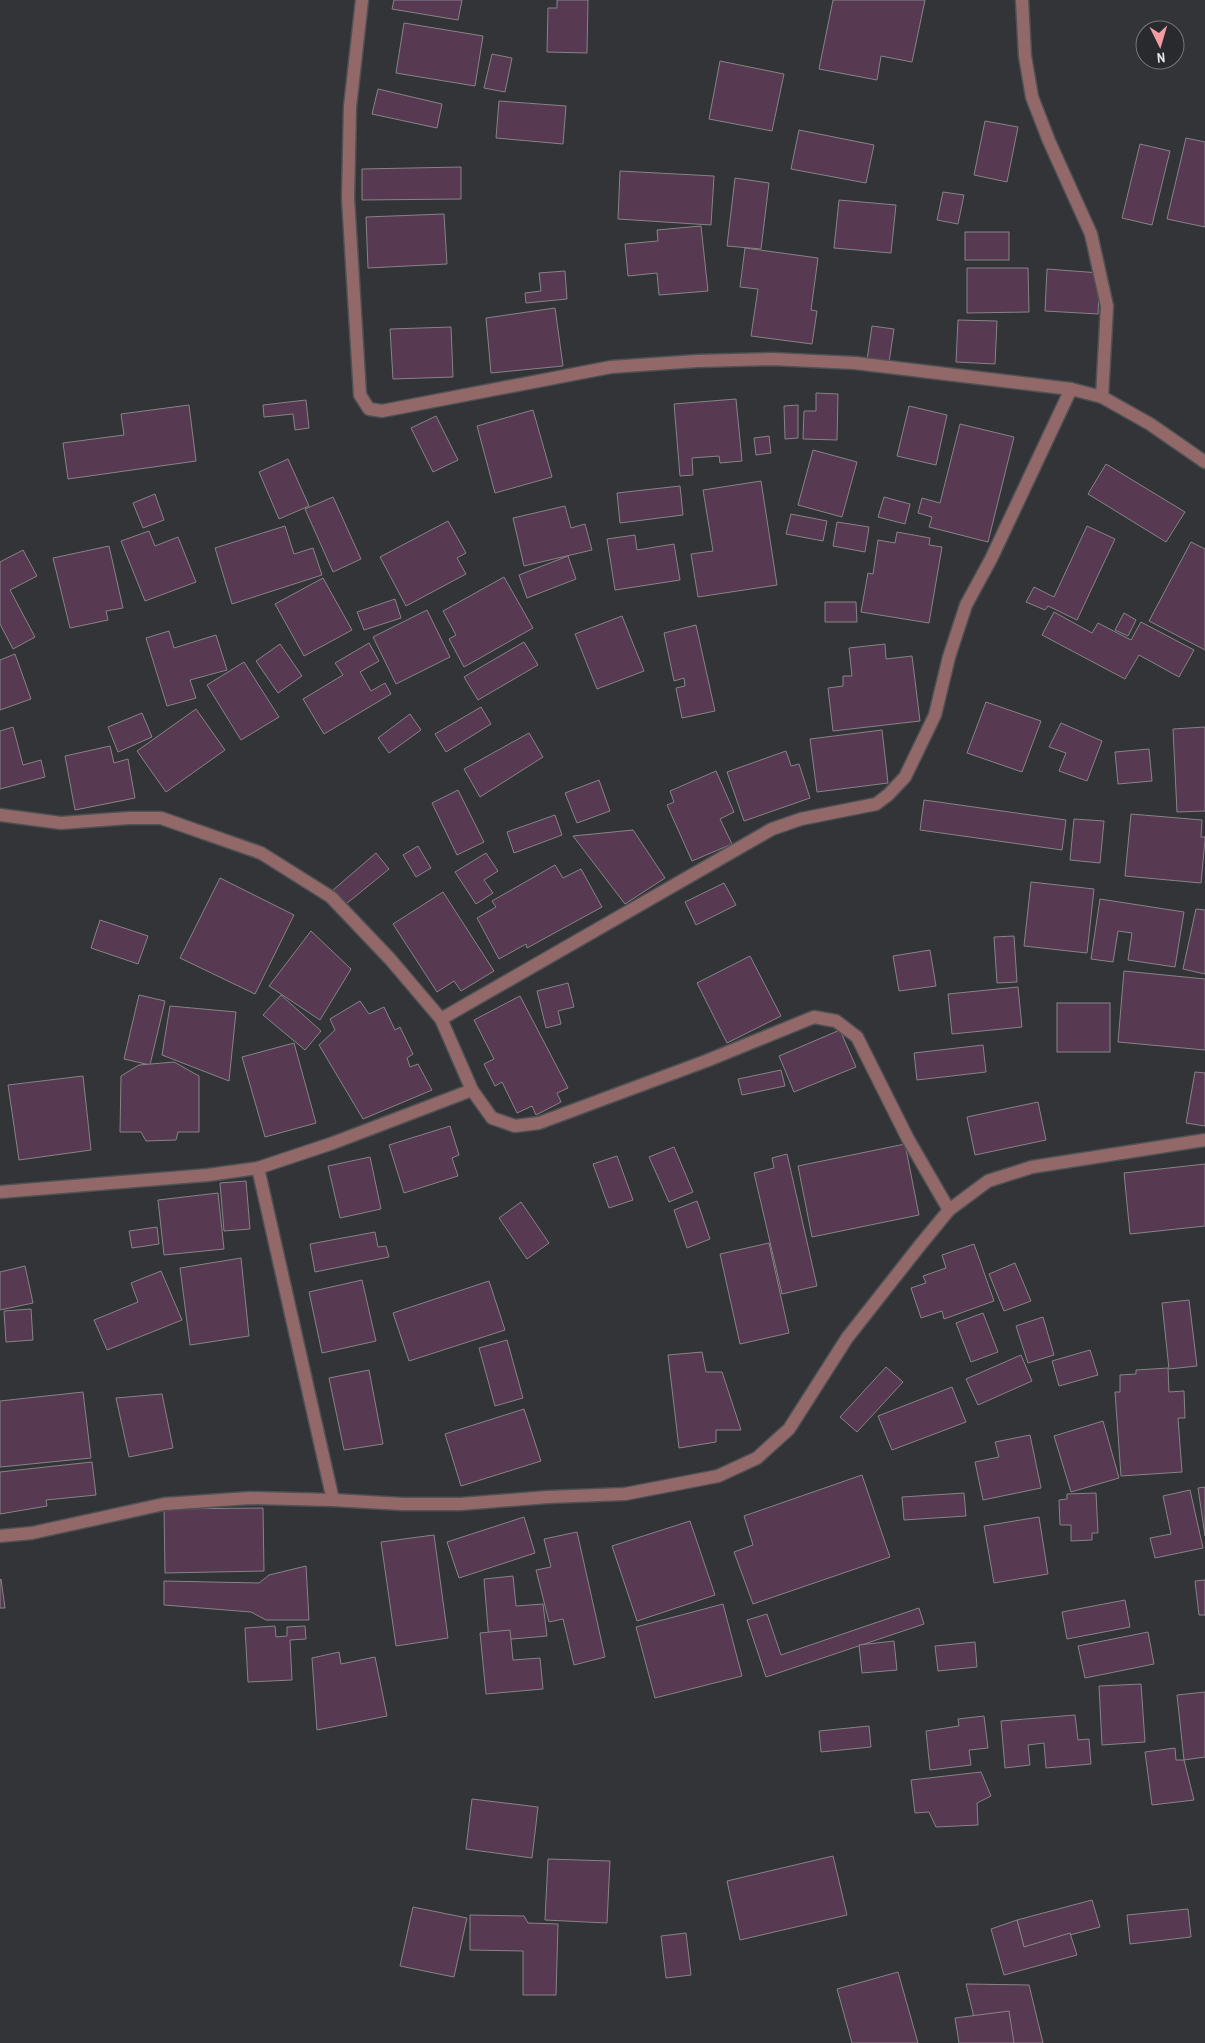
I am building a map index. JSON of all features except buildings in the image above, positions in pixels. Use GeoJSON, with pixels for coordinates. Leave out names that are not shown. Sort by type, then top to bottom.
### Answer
{"type":"FeatureCollection","features":[{"type":"Feature","properties":{"kind":"street"},"geometry":{"type":"LineString","coordinates":[[362,0],[350,107],[348,198],[360,395],[369,409],[382,411],[611,367],[697,361],[772,359],[855,363],[1071,390],[1102,397],[1150,424],[1205,462]]}},
{"type":"Feature","properties":{"kind":"street"},"geometry":{"type":"LineString","coordinates":[[1022,0],[1025,56],[1032,97],[1049,141],[1091,234],[1107,306],[1102,397]]}},
{"type":"Feature","properties":{"kind":"street"},"geometry":{"type":"LineString","coordinates":[[441,1019],[772,829],[801,819],[876,804],[888,795],[906,777],[935,715],[948,657],[966,606],[991,559],[1071,390]]}},
{"type":"Feature","properties":{"kind":"street"},"geometry":{"type":"LineString","coordinates":[[0,815],[61,823],[129,818],[161,818],[261,853],[332,897],[390,959],[441,1019],[472,1090],[492,1118],[515,1126],[539,1123],[706,1061],[814,1017],[836,1021],[857,1037],[908,1139],[949,1210]]}},
{"type":"Feature","properties":{"kind":"street"},"geometry":{"type":"LineString","coordinates":[[0,1192],[208,1175],[258,1168],[333,1143],[472,1090]]}},
{"type":"Feature","properties":{"kind":"street"},"geometry":{"type":"LineString","coordinates":[[0,1536],[32,1533],[164,1504],[250,1498],[403,1504],[460,1504],[548,1497],[625,1494],[718,1476],[757,1458],[789,1429],[847,1338],[949,1210],[988,1181],[1032,1167],[1205,1140]]}},
{"type":"Feature","properties":{"kind":"street"},"geometry":{"type":"LineString","coordinates":[[258,1168],[333,1500]]}}]}
